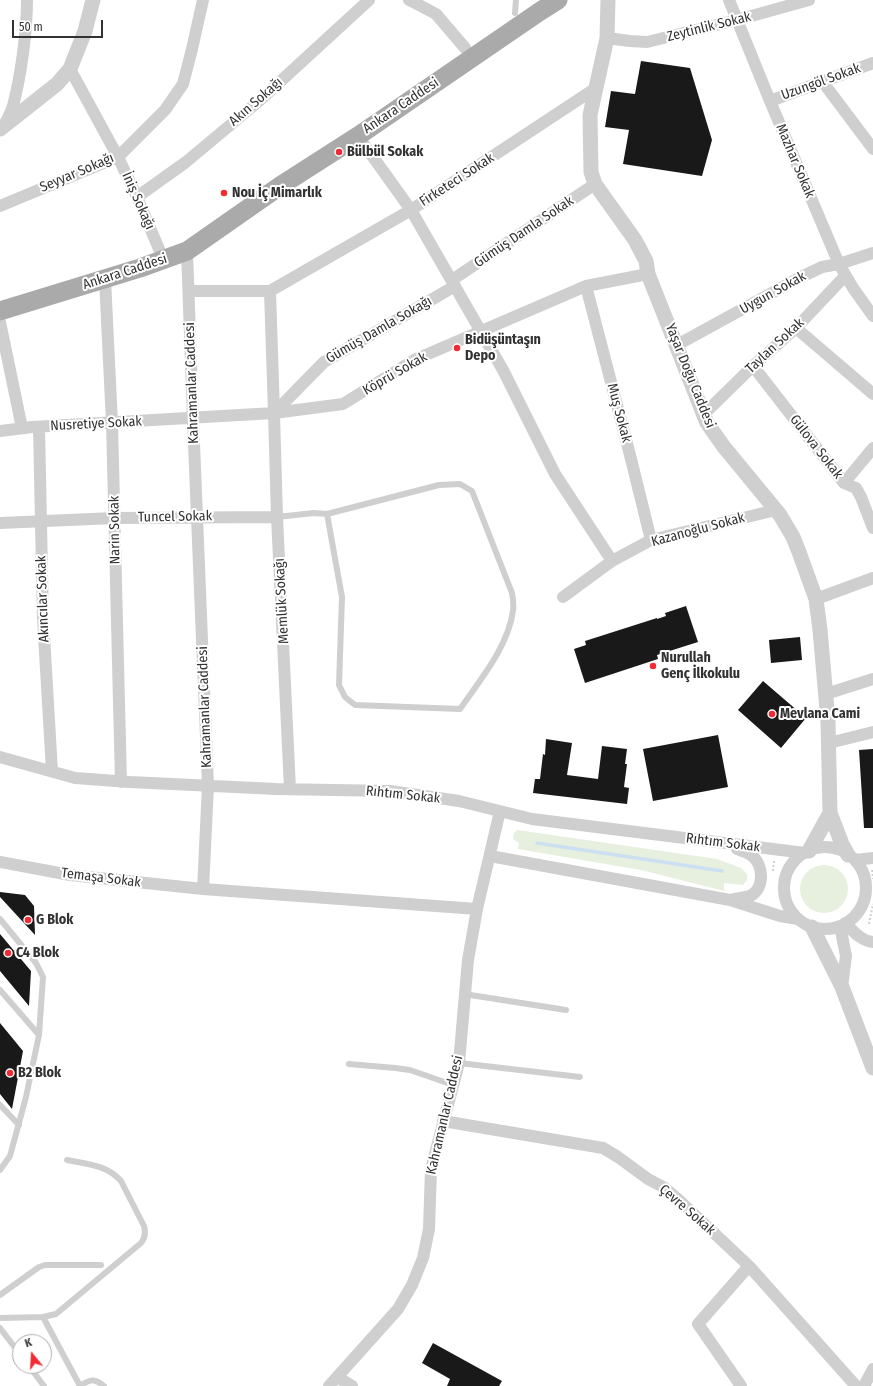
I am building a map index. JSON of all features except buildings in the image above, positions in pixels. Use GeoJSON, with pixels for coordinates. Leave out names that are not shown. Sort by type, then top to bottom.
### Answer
{"type":"FeatureCollection","features":[{"type":"Feature","properties":{"kind":"main road","name":"Ankara Caddesi"},"geometry":{"type":"LineString","coordinates":[[0,300],[159,249],[185,245],[208,223],[465,48],[516,6],[534,0]]}},
{"type":"Feature","properties":{"kind":"main road","name":"Ankara Caddesi"},"geometry":{"type":"LineString","coordinates":[[0,311],[158,262],[358,136],[558,0]]}},
{"type":"Feature","properties":{"kind":"street"},"geometry":{"type":"LineString","coordinates":[[2,127],[12,107],[17,87],[25,27],[26,0]]}},
{"type":"Feature","properties":{"kind":"street"},"geometry":{"type":"LineString","coordinates":[[2,127],[57,84],[70,69],[85,31],[93,0]]}},
{"type":"Feature","properties":{"kind":"street","name":"Seyyar Sokağı"},"geometry":{"type":"LineString","coordinates":[[0,206],[118,157],[165,110],[183,84],[203,0]]}},
{"type":"Feature","properties":{"kind":"street","name":"Akın Sokağı"},"geometry":{"type":"LineString","coordinates":[[137,197],[186,162],[259,102],[369,0]]}},
{"type":"Feature","properties":{"kind":"street"},"geometry":{"type":"LineString","coordinates":[[409,0],[436,14],[465,48]]}},
{"type":"Feature","properties":{"kind":"street","name":"Yaşar Doğu Caddesi"},"geometry":{"type":"LineString","coordinates":[[608,0],[607,38],[590,115],[591,172],[595,184],[635,240],[646,261],[648,274],[707,423],[720,442],[776,510],[793,537],[816,598],[826,694],[829,743],[830,813]]}},
{"type":"Feature","properties":{"kind":"street","name":"Mazhar Sokak"},"geometry":{"type":"LineString","coordinates":[[729,0],[839,264],[845,276],[873,316]]}},
{"type":"Feature","properties":{"kind":"street","name":"Zeytinlik Sokak"},"geometry":{"type":"LineString","coordinates":[[607,38],[647,42],[737,20],[809,0]]}},
{"type":"Feature","properties":{"kind":"street","name":"Uzungöl Sokak"},"geometry":{"type":"LineString","coordinates":[[770,101],[873,63]]}},
{"type":"Feature","properties":{"kind":"street","name":"İniş Sokağı"},"geometry":{"type":"LineString","coordinates":[[70,69],[118,157],[159,249]]}},
{"type":"Feature","properties":{"kind":"street"},"geometry":{"type":"LineString","coordinates":[[822,81],[873,149]]}},
{"type":"Feature","properties":{"kind":"street","name":"Firketeci Sokak"},"geometry":{"type":"LineString","coordinates":[[596,88],[411,210],[503,370],[555,474],[612,561]]}},
{"type":"Feature","properties":{"kind":"street"},"geometry":{"type":"LineString","coordinates":[[189,291],[270,291],[411,210],[358,136]]}},
{"type":"Feature","properties":{"kind":"street","name":"Gümüş Damla Sokak"},"geometry":{"type":"LineString","coordinates":[[453,283],[595,184]]}},
{"type":"Feature","properties":{"kind":"street","name":"Kahramanlar Caddesi"},"geometry":{"type":"LineString","coordinates":[[185,245],[189,291],[208,786],[203,889]]}},
{"type":"Feature","properties":{"kind":"street","name":"Uygun Sokak"},"geometry":{"type":"LineString","coordinates":[[677,345],[822,267],[839,264],[873,253]]}},
{"type":"Feature","properties":{"kind":"street","name":"Köprü Sokak"},"geometry":{"type":"LineString","coordinates":[[193,419],[274,413],[343,404],[414,360],[586,286],[648,274]]}},
{"type":"Feature","properties":{"kind":"street","name":"Taylan Sokak"},"geometry":{"type":"LineString","coordinates":[[703,415],[753,366],[796,328],[845,276]]}},
{"type":"Feature","properties":{"kind":"street","name":"Narin Sokak"},"geometry":{"type":"LineString","coordinates":[[104,279],[112,423],[121,782]]}},
{"type":"Feature","properties":{"kind":"street","name":"Gümüş Damla Sokağı"},"geometry":{"type":"LineString","coordinates":[[274,413],[324,362],[453,283]]}},
{"type":"Feature","properties":{"kind":"street","name":"Muş Sokak"},"geometry":{"type":"LineString","coordinates":[[586,286],[651,540]]}},
{"type":"Feature","properties":{"kind":"street","name":"Memlük Sokağı"},"geometry":{"type":"LineString","coordinates":[[270,291],[290,790]]}},
{"type":"Feature","properties":{"kind":"street"},"geometry":{"type":"LineString","coordinates":[[0,322],[22,428]]}},
{"type":"Feature","properties":{"kind":"street"},"geometry":{"type":"LineString","coordinates":[[796,328],[873,394]]}},
{"type":"Feature","properties":{"kind":"street","name":"Gülova Sokak"},"geometry":{"type":"LineString","coordinates":[[753,366],[844,483],[856,488],[873,528]]}},
{"type":"Feature","properties":{"kind":"street","name":"Nusretiye Sokak"},"geometry":{"type":"LineString","coordinates":[[0,431],[22,428],[193,419]]}},
{"type":"Feature","properties":{"kind":"street","name":"Akıncılar Sokak"},"geometry":{"type":"LineString","coordinates":[[40,427],[43,619],[52,771]]}},
{"type":"Feature","properties":{"kind":"street"},"geometry":{"type":"LineString","coordinates":[[844,483],[873,448]]}},
{"type":"Feature","properties":{"kind":"street","name":"Kazanoğlu Sokak"},"geometry":{"type":"LineString","coordinates":[[563,597],[612,561],[651,540],[776,510]]}},
{"type":"Feature","properties":{"kind":"street","name":"Tuncel Sokak"},"geometry":{"type":"LineString","coordinates":[[0,523],[197,516],[278,517]]}},
{"type":"Feature","properties":{"kind":"street"},"geometry":{"type":"LineString","coordinates":[[816,598],[873,578]]}},
{"type":"Feature","properties":{"kind":"street"},"geometry":{"type":"LineString","coordinates":[[826,694],[873,679]]}},
{"type":"Feature","properties":{"kind":"street"},"geometry":{"type":"LineString","coordinates":[[829,743],[873,732]]}},
{"type":"Feature","properties":{"kind":"street","name":"Rıhtım Sokak"},"geometry":{"type":"LineString","coordinates":[[0,757],[75,778],[121,782],[290,790],[390,791],[459,801],[532,819],[807,852]]}},
{"type":"Feature","properties":{"kind":"street","name":"Kahramanlar Caddesi"},"geometry":{"type":"LineString","coordinates":[[333,1382],[398,1309],[412,1285],[423,1258],[428,1229],[431,1169],[459,1063],[464,994],[476,909],[500,811]]}},
{"type":"Feature","properties":{"kind":"street"},"geometry":{"type":"LineString","coordinates":[[807,852],[830,813]]}},
{"type":"Feature","properties":{"kind":"street"},"geometry":{"type":"LineString","coordinates":[[830,813],[842,844],[852,857],[863,873],[866,884],[865,896],[860,909],[851,920],[826,929],[812,927],[798,919],[791,911],[785,898],[784,885],[788,872],[794,861],[807,852],[826,847],[838,849],[852,857],[872,862]]}},
{"type":"Feature","properties":{"kind":"street"},"geometry":{"type":"LineString","coordinates":[[724,843],[752,856],[759,865],[761,879],[757,891],[750,896],[730,900]]}},
{"type":"Feature","properties":{"kind":"street"},"geometry":{"type":"LineString","coordinates":[[490,856],[730,900],[780,916],[798,919]]}},
{"type":"Feature","properties":{"kind":"street","name":"Temaşa Sokak"},"geometry":{"type":"LineString","coordinates":[[0,862],[70,875],[203,889]]}},
{"type":"Feature","properties":{"kind":"street"},"geometry":{"type":"LineString","coordinates":[[203,889],[476,909]]}},
{"type":"Feature","properties":{"kind":"street"},"geometry":{"type":"LineString","coordinates":[[843,924],[866,941],[873,942]]}},
{"type":"Feature","properties":{"kind":"street"},"geometry":{"type":"LineString","coordinates":[[842,987],[846,956],[843,924]]}},
{"type":"Feature","properties":{"kind":"street"},"geometry":{"type":"LineString","coordinates":[[812,927],[842,987],[873,1068]]}},
{"type":"Feature","properties":{"kind":"street","name":"Çevre Sokak"},"geometry":{"type":"LineString","coordinates":[[443,1121],[603,1148],[670,1192],[749,1266],[856,1386]]}},
{"type":"Feature","properties":{"kind":"street"},"geometry":{"type":"LineString","coordinates":[[742,1386],[698,1324],[749,1266]]}},
{"type":"Feature","properties":{"kind":"street"},"geometry":{"type":"LineString","coordinates":[[864,1386],[873,1369]]}},
{"type":"Feature","properties":{"kind":"street"},"geometry":{"type":"LineString","coordinates":[[333,1382],[352,1386]]}},
{"type":"Feature","properties":{"kind":"lane"},"geometry":{"type":"LineString","coordinates":[[278,517],[314,513],[327,514],[439,485],[460,484],[472,491],[512,593],[514,610],[510,627],[503,645],[460,709],[355,705],[345,698],[339,685],[342,597],[327,514]]}},
{"type":"Feature","properties":{"kind":"lane"},"geometry":{"type":"LineString","coordinates":[[0,919],[36,963],[43,977],[39,1035],[26,1097],[10,1156],[0,1170]]}},
{"type":"Feature","properties":{"kind":"lane"},"geometry":{"type":"LineString","coordinates":[[0,990],[39,1035]]}},
{"type":"Feature","properties":{"kind":"lane"},"geometry":{"type":"LineString","coordinates":[[464,994],[566,1010]]}},
{"type":"Feature","properties":{"kind":"lane"},"geometry":{"type":"LineString","coordinates":[[459,1063],[580,1078]]}},
{"type":"Feature","properties":{"kind":"lane"},"geometry":{"type":"LineString","coordinates":[[349,1064],[410,1070],[453,1085]]}},
{"type":"Feature","properties":{"kind":"lane"},"geometry":{"type":"LineString","coordinates":[[0,1105],[19,1125]]}},
{"type":"Feature","properties":{"kind":"lane"},"geometry":{"type":"LineString","coordinates":[[0,1318],[43,1317],[60,1312],[141,1243],[145,1234],[144,1226],[126,1188],[116,1175],[102,1167],[67,1160]]}},
{"type":"Feature","properties":{"kind":"lane"},"geometry":{"type":"LineString","coordinates":[[0,1295],[39,1267],[45,1265],[101,1265]]}},
{"type":"Feature","properties":{"kind":"lane"},"geometry":{"type":"LineString","coordinates":[[43,1317],[80,1386],[87,1380],[100,1383],[104,1386]]}},
{"type":"Feature","properties":{"kind":"lane"},"geometry":{"type":"LineString","coordinates":[[0,1328],[12,1344]]}},
{"type":"Feature","properties":{"kind":"lane"},"geometry":{"type":"LineString","coordinates":[[35,1374],[44,1386]]}},
{"type":"Feature","properties":{"kind":"path"},"geometry":{"type":"LineString","coordinates":[[872,862],[873,879]]}},
{"type":"Feature","properties":{"kind":"path"},"geometry":{"type":"LineString","coordinates":[[869,924],[873,904]]}},
{"type":"Feature","properties":{"kind":"green space"},"geometry":{"type":"Polygon","coordinates":[[[517,830],[717,859],[741,868],[747,874],[747,880],[743,885],[724,883],[724,891],[641,870],[518,849],[519,843],[513,839],[514,833],[517,830]]]}},
{"type":"Feature","properties":{"kind":"green space"},"geometry":{"type":"Polygon","coordinates":[[[819,865],[829,865],[838,869],[844,875],[847,880],[847,898],[838,909],[829,913],[819,913],[810,909],[804,903],[800,894],[800,884],[804,875],[810,869],[819,865]]]}},
{"type":"Feature","properties":{"kind":"waterway"},"geometry":{"type":"LineString","coordinates":[[537,843],[722,871]]}},
{"type":"Feature","properties":{"kind":"place","name":"Bülbül Sokak"},"geometry":{"type":"Point","coordinates":[339,152]}},
{"type":"Feature","properties":{"kind":"place","name":"Nou İç Mimarlık"},"geometry":{"type":"Point","coordinates":[224,193]}},
{"type":"Feature","properties":{"kind":"place","name":"Bidüşüntaşın Depo"},"geometry":{"type":"Point","coordinates":[457,348]}},
{"type":"Feature","properties":{"kind":"place","name":"Nurullah Genç İlkokulu"},"geometry":{"type":"Point","coordinates":[653,666]}},
{"type":"Feature","properties":{"kind":"place","name":"Mevlana Cami"},"geometry":{"type":"Point","coordinates":[772,714]}},
{"type":"Feature","properties":{"kind":"place","name":"G Blok"},"geometry":{"type":"Point","coordinates":[28,920]}},
{"type":"Feature","properties":{"kind":"place","name":"C4 Blok"},"geometry":{"type":"Point","coordinates":[8,953]}},
{"type":"Feature","properties":{"kind":"place","name":"B2 Blok"},"geometry":{"type":"Point","coordinates":[10,1073]}}]}
